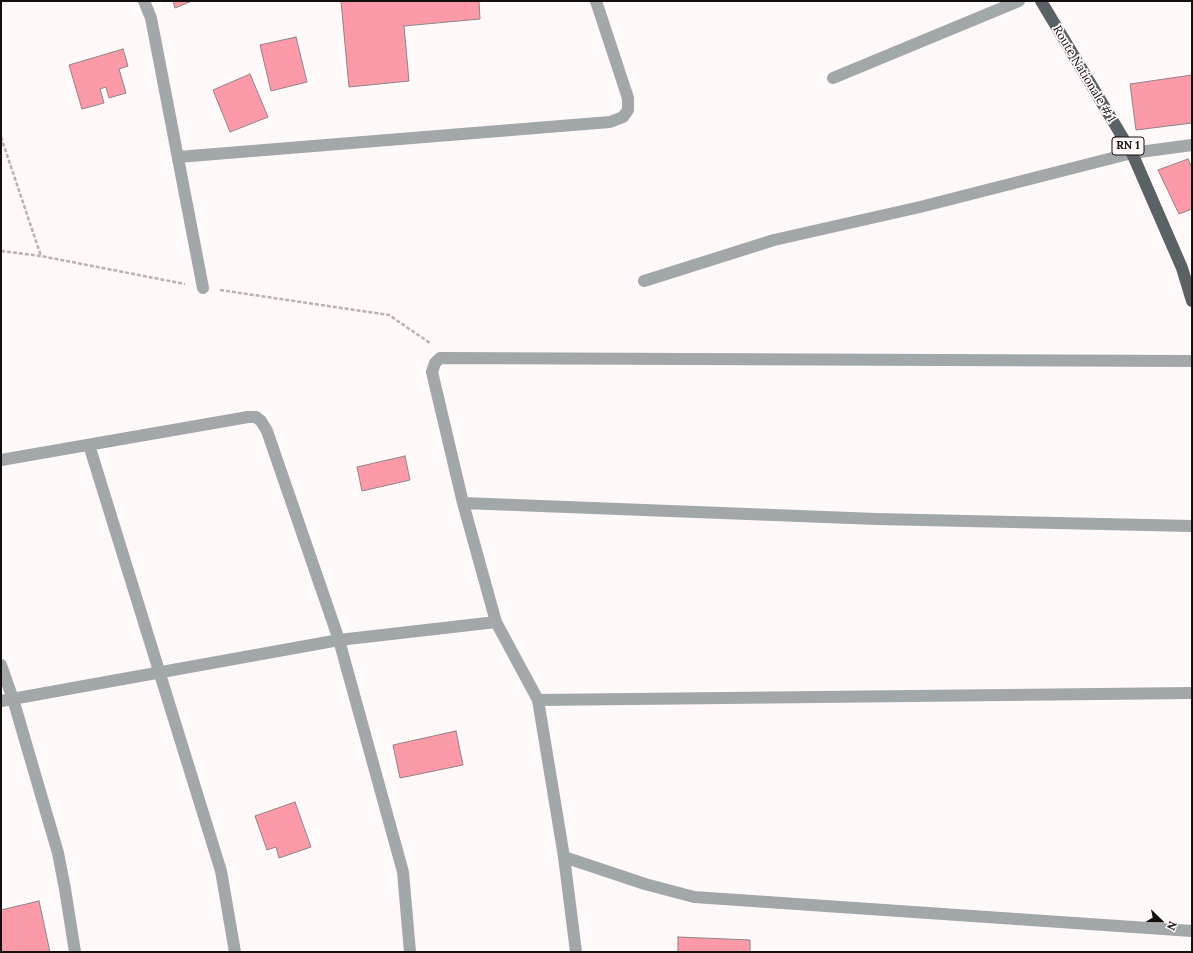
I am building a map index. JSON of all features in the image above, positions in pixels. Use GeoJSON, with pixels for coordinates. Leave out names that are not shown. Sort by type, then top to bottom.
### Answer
{"type":"FeatureCollection","features":[{"type":"Feature","properties":{"kind":"main road","name":"Route Nationale # 1"},"geometry":{"type":"LineString","coordinates":[[1041,1],[1132,153],[1182,268],[1192,301]]}},
{"type":"Feature","properties":{"kind":"street"},"geometry":{"type":"LineString","coordinates":[[144,1],[151,18],[203,288]]}},
{"type":"Feature","properties":{"kind":"street"},"geometry":{"type":"LineString","coordinates":[[178,157],[610,122],[623,117],[628,110],[628,98],[596,1]]}},
{"type":"Feature","properties":{"kind":"street"},"geometry":{"type":"LineString","coordinates":[[833,78],[1019,1]]}},
{"type":"Feature","properties":{"kind":"street"},"geometry":{"type":"LineString","coordinates":[[644,281],[774,240],[920,207],[1132,153],[1192,145]]}},
{"type":"Feature","properties":{"kind":"street"},"geometry":{"type":"LineString","coordinates":[[576,952],[564,857],[538,700],[496,622],[463,503],[432,372],[435,363],[440,358],[1192,361]]}},
{"type":"Feature","properties":{"kind":"street"},"geometry":{"type":"LineString","coordinates":[[1,460],[248,418],[256,418],[261,421],[267,431],[339,640],[403,872],[410,952]]}},
{"type":"Feature","properties":{"kind":"street"},"geometry":{"type":"LineString","coordinates":[[89,445],[221,872],[235,952]]}},
{"type":"Feature","properties":{"kind":"street"},"geometry":{"type":"LineString","coordinates":[[463,503],[877,519],[1192,526]]}},
{"type":"Feature","properties":{"kind":"street"},"geometry":{"type":"LineString","coordinates":[[1,701],[339,640],[496,622]]}},
{"type":"Feature","properties":{"kind":"street"},"geometry":{"type":"LineString","coordinates":[[1,665],[13,699],[58,853],[75,952]]}},
{"type":"Feature","properties":{"kind":"street"},"geometry":{"type":"LineString","coordinates":[[538,700],[1192,693]]}},
{"type":"Feature","properties":{"kind":"street"},"geometry":{"type":"LineString","coordinates":[[564,857],[645,884],[694,897],[1192,931]]}},
{"type":"Feature","properties":{"kind":"path"},"geometry":{"type":"LineString","coordinates":[[1,137],[41,256]]}},
{"type":"Feature","properties":{"kind":"path"},"geometry":{"type":"LineString","coordinates":[[1,251],[41,256],[203,288],[389,315],[450,357]]}},
{"type":"Feature","properties":{"kind":"building"},"geometry":{"type":"Polygon","coordinates":[[[173,1],[192,1],[175,8],[173,1]]]}},
{"type":"Feature","properties":{"kind":"building"},"geometry":{"type":"Polygon","coordinates":[[[341,1],[479,1],[480,19],[404,26],[409,81],[349,87],[341,1]]]}},
{"type":"Feature","properties":{"kind":"building"},"geometry":{"type":"Polygon","coordinates":[[[296,37],[307,82],[271,91],[260,45],[296,37]]]}},
{"type":"Feature","properties":{"kind":"building"},"geometry":{"type":"Polygon","coordinates":[[[123,49],[128,66],[119,69],[126,93],[109,98],[106,87],[100,89],[104,103],[82,109],[69,65],[123,49]]]}},
{"type":"Feature","properties":{"kind":"building"},"geometry":{"type":"Polygon","coordinates":[[[250,74],[268,117],[230,132],[213,90],[250,74]]]}},
{"type":"Feature","properties":{"kind":"building"},"geometry":{"type":"Polygon","coordinates":[[[1192,75],[1192,123],[1136,130],[1130,84],[1192,75]]]}},
{"type":"Feature","properties":{"kind":"building"},"geometry":{"type":"Polygon","coordinates":[[[1188,159],[1192,168],[1192,209],[1179,214],[1158,170],[1188,159]]]}},
{"type":"Feature","properties":{"kind":"building"},"geometry":{"type":"Polygon","coordinates":[[[405,456],[410,480],[362,491],[357,467],[405,456]]]}},
{"type":"Feature","properties":{"kind":"building"},"geometry":{"type":"Polygon","coordinates":[[[456,731],[463,765],[400,778],[393,745],[456,731]]]}},
{"type":"Feature","properties":{"kind":"building"},"geometry":{"type":"Polygon","coordinates":[[[295,802],[311,847],[279,858],[276,847],[267,850],[255,816],[295,802]]]}},
{"type":"Feature","properties":{"kind":"building"},"geometry":{"type":"Polygon","coordinates":[[[39,901],[50,952],[1,952],[1,910],[39,901]]]}},
{"type":"Feature","properties":{"kind":"building"},"geometry":{"type":"Polygon","coordinates":[[[678,937],[750,940],[750,952],[678,952],[678,937]]]}}]}
